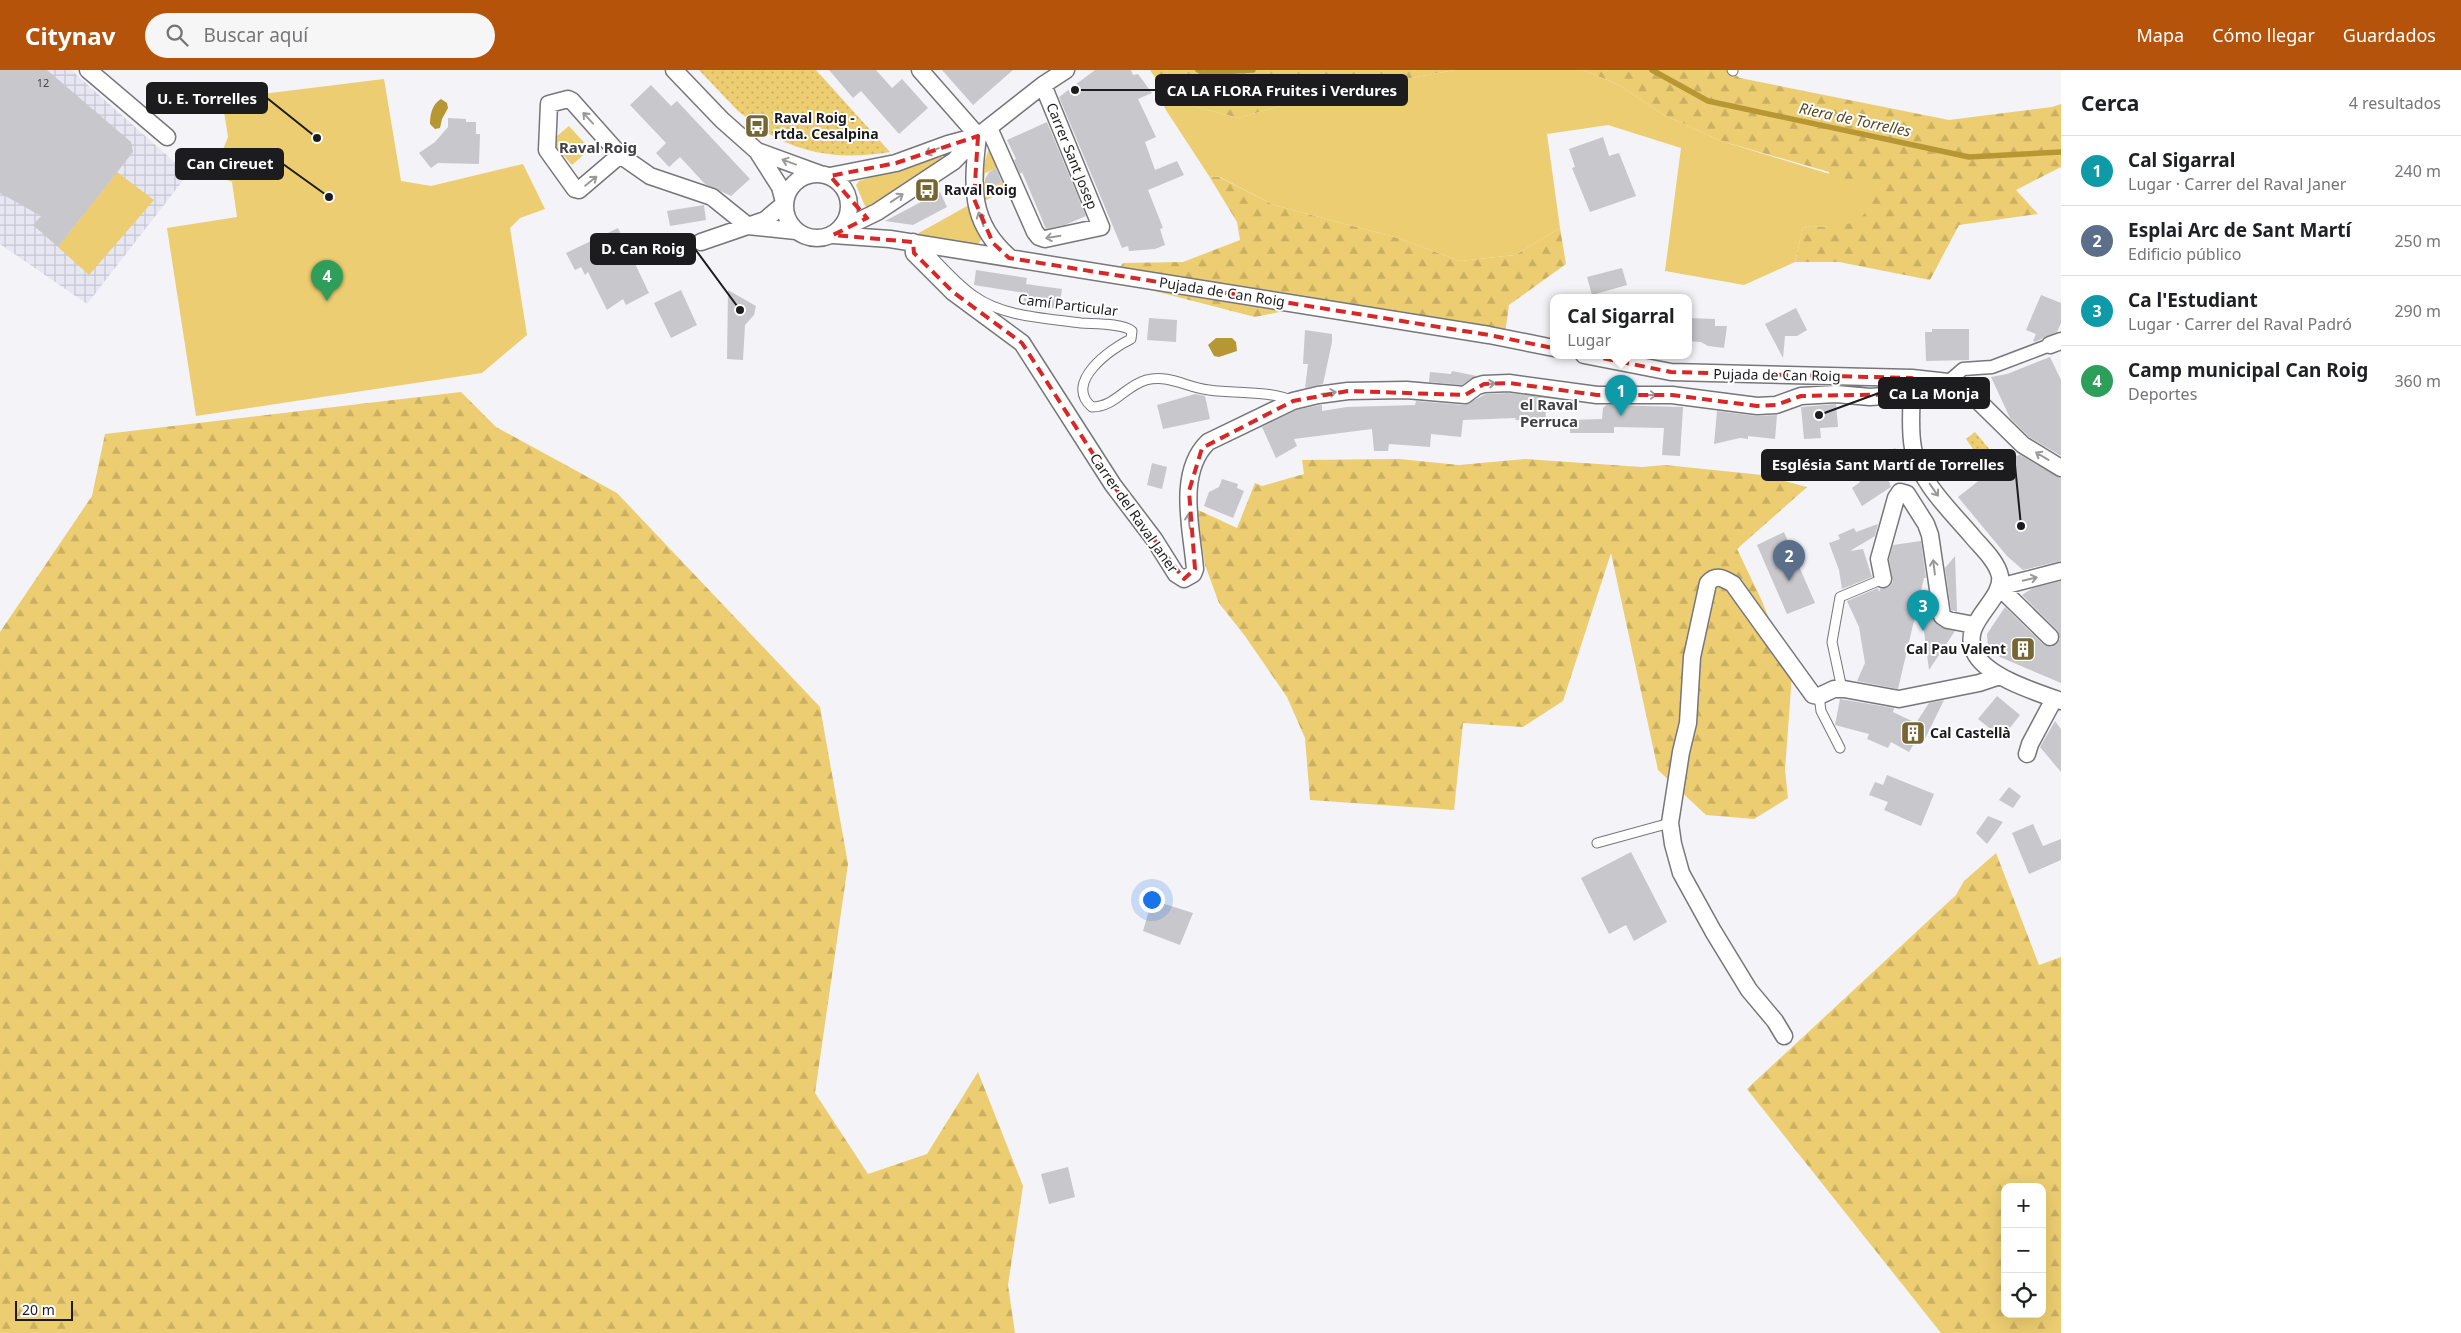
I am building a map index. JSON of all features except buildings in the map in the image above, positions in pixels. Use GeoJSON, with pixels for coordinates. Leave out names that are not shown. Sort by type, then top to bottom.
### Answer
{"type":"FeatureCollection","features":[{"type":"Feature","properties":{"kind":"street"},"geometry":{"type":"LineString","coordinates":[[88,70],[167,137]]}},
{"type":"Feature","properties":{"kind":"street"},"geometry":{"type":"LineString","coordinates":[[674,70],[722,120],[758,150],[825,175],[843,186],[849,203],[848,214],[837,232]]}},
{"type":"Feature","properties":{"kind":"street"},"geometry":{"type":"LineString","coordinates":[[920,70],[984,132]]}},
{"type":"Feature","properties":{"kind":"street"},"geometry":{"type":"LineString","coordinates":[[1043,85],[1053,70]]}},
{"type":"Feature","properties":{"kind":"street"},"geometry":{"type":"LineString","coordinates":[[620,155],[579,190],[574,189],[547,150],[549,104],[568,99],[572,101],[620,155],[650,176],[712,197],[748,226],[796,231],[814,238],[837,232],[867,218],[954,161],[984,132],[1043,85],[1066,70]]}},
{"type":"Feature","properties":{"kind":"street","name":"Carrer Sant Josep"},"geometry":{"type":"LineString","coordinates":[[984,132],[1039,237],[1045,238],[1101,227],[1043,85]]}},
{"type":"Feature","properties":{"kind":"street"},"geometry":{"type":"LineString","coordinates":[[701,242],[765,220],[784,203],[791,186],[799,179],[808,175],[825,175],[886,166],[984,132]]}},
{"type":"Feature","properties":{"kind":"street"},"geometry":{"type":"LineString","coordinates":[[984,132],[973,175],[974,199],[983,226],[993,243],[1009,258]]}},
{"type":"Feature","properties":{"kind":"street"},"geometry":{"type":"LineString","coordinates":[[758,150],[780,187],[785,214],[796,231]]}},
{"type":"Feature","properties":{"kind":"street"},"geometry":{"type":"LineString","coordinates":[[849,203],[890,239]]}},
{"type":"Feature","properties":{"kind":"street","name":"Pujada de Can Roig"},"geometry":{"type":"LineString","coordinates":[[837,232],[1489,335],[1550,347]]}},
{"type":"Feature","properties":{"kind":"street","name":"Carrer del Raval Janer"},"geometry":{"type":"LineString","coordinates":[[916,243],[914,253],[953,292],[1022,343],[1113,485],[1154,539],[1181,579],[1187,579],[1193,574],[1195,569],[1188,515],[1189,491],[1194,468],[1202,448],[1208,442],[1293,401],[1348,391],[1426,391],[1465,395],[1477,386],[1497,383],[1530,384],[1597,395],[1697,397],[1757,406],[1776,405],[1801,396],[1836,394],[1870,397],[1912,386]]}},
{"type":"Feature","properties":{"kind":"street"},"geometry":{"type":"LineString","coordinates":[[1948,382],[1963,369],[1992,367],[2056,343]]}},
{"type":"Feature","properties":{"kind":"street","name":"Pujada de Can Roig"},"geometry":{"type":"LineString","coordinates":[[1604,359],[1671,372],[1912,386]]}},
{"type":"Feature","properties":{"kind":"street"},"geometry":{"type":"LineString","coordinates":[[2027,754],[2030,744],[2059,701],[2000,676],[1982,664],[1974,652],[1972,641],[1974,625],[1999,587],[2000,576],[1995,565],[1934,491],[1916,457],[1910,418],[1912,386],[1948,382],[1967,390],[2023,445],[2061,468]]}},
{"type":"Feature","properties":{"kind":"street"},"geometry":{"type":"LineString","coordinates":[[1882,579],[1879,559],[1896,498],[1900,492],[1907,494],[1926,524],[1930,535],[1942,616],[1948,620],[1974,625]]}},
{"type":"Feature","properties":{"kind":"street"},"geometry":{"type":"LineString","coordinates":[[1999,587],[2061,571]]}},
{"type":"Feature","properties":{"kind":"street"},"geometry":{"type":"LineString","coordinates":[[1784,1036],[1775,1021],[1749,990],[1681,873],[1673,844],[1670,824],[1681,752],[1688,723],[1692,657],[1704,593],[1708,583],[1713,578],[1720,577],[1733,584],[1800,674],[1813,695],[1819,696],[1834,689],[1899,699],[1979,683],[2000,676]]}},
{"type":"Feature","properties":{"kind":"street"},"geometry":{"type":"LineString","coordinates":[[1999,587],[2050,637]]}},
{"type":"Feature","properties":{"kind":"lane","name":"Camí Particular"},"geometry":{"type":"LineString","coordinates":[[916,243],[974,296],[994,306],[1041,318],[1107,326],[1126,326],[1132,331],[1131,338],[1109,353],[1088,374],[1083,384],[1083,396],[1092,407],[1105,406],[1136,384],[1156,378],[1179,380],[1207,390],[1279,395],[1293,401]]}},
{"type":"Feature","properties":{"kind":"lane"},"geometry":{"type":"LineString","coordinates":[[1842,690],[1832,642],[1840,597],[1882,579]]}},
{"type":"Feature","properties":{"kind":"lane"},"geometry":{"type":"LineString","coordinates":[[1819,696],[1821,711],[1840,748]]}},
{"type":"Feature","properties":{"kind":"lane"},"geometry":{"type":"LineString","coordinates":[[1598,843],[1670,824]]}},
{"type":"Feature","properties":{"kind":"highlighted area"},"geometry":{"type":"Polygon","coordinates":[[[978,136],[974,199],[993,243],[1009,258],[1489,335],[1671,372],[1912,378],[1912,394],[1801,396],[1776,405],[1757,406],[1672,395],[1597,395],[1509,383],[1484,384],[1465,395],[1348,391],[1293,401],[1202,448],[1189,491],[1195,569],[1184,579],[1113,485],[1022,343],[953,292],[914,253],[913,242],[833,235],[867,218],[830,176],[896,163],[978,136]]]}},
{"type":"Feature","properties":{"kind":"shaded area"},"geometry":{"type":"Polygon","coordinates":[[[0,70],[71,70],[188,174],[87,304],[0,244],[0,70]]]}},
{"type":"Feature","properties":{"kind":"shaded area"},"geometry":{"type":"Polygon","coordinates":[[[441,99],[447,103],[448,108],[440,128],[435,129],[430,124],[431,113],[435,104],[441,99]]]}},
{"type":"Feature","properties":{"kind":"shaded area"},"geometry":{"type":"Polygon","coordinates":[[[1216,338],[1232,338],[1236,342],[1237,351],[1219,357],[1214,356],[1208,345],[1216,338]]]}},
{"type":"Feature","properties":{"kind":"green space"},"geometry":{"type":"Polygon","coordinates":[[[699,70],[816,70],[890,152],[839,155],[807,150],[792,145],[761,129],[764,125],[755,119],[752,122],[738,111],[699,70]]]}},
{"type":"Feature","properties":{"kind":"green space"},"geometry":{"type":"Polygon","coordinates":[[[1150,70],[1455,70],[1328,93],[1238,118],[1170,100],[1150,70]]]}},
{"type":"Feature","properties":{"kind":"green space"},"geometry":{"type":"Polygon","coordinates":[[[1455,70],[1583,70],[1619,85],[1662,114],[1721,141],[1879,189],[1871,205],[1858,222],[1829,227],[1812,226],[1803,228],[1795,262],[1744,285],[1665,271],[1681,148],[1608,125],[1547,134],[1560,228],[1515,255],[1460,261],[1398,238],[1274,205],[1220,177],[1209,176],[1164,107],[1170,100],[1238,118],[1328,93],[1455,70]]]}},
{"type":"Feature","properties":{"kind":"green space"},"geometry":{"type":"Polygon","coordinates":[[[1583,70],[1728,70],[1740,78],[1949,120],[2052,107],[2061,104],[2061,167],[2016,190],[2038,214],[1959,225],[1930,280],[1839,262],[1795,262],[1803,228],[1812,226],[1829,227],[1829,172],[1721,141],[1662,114],[1619,85],[1583,70]]]}},
{"type":"Feature","properties":{"kind":"green space"},"geometry":{"type":"Polygon","coordinates":[[[384,79],[401,181],[431,186],[523,164],[545,209],[520,218],[510,228],[527,335],[482,373],[196,416],[167,228],[237,217],[232,182],[213,174],[228,137],[222,99],[384,79]]]}},
{"type":"Feature","properties":{"kind":"green space"},"geometry":{"type":"Polygon","coordinates":[[[569,126],[590,149],[572,165],[551,141],[569,126]]]}},
{"type":"Feature","properties":{"kind":"green space"},"geometry":{"type":"Polygon","coordinates":[[[990,147],[999,167],[985,173],[984,181],[988,189],[1005,181],[1009,189],[984,201],[982,174],[990,147]]]}},
{"type":"Feature","properties":{"kind":"green space"},"geometry":{"type":"Polygon","coordinates":[[[956,154],[870,209],[865,206],[856,185],[859,181],[926,160],[956,154]]]}},
{"type":"Feature","properties":{"kind":"green space"},"geometry":{"type":"Polygon","coordinates":[[[117,172],[154,200],[89,275],[58,247],[117,172]]]}},
{"type":"Feature","properties":{"kind":"green space"},"geometry":{"type":"Polygon","coordinates":[[[1209,176],[1219,177],[1274,205],[1398,238],[1460,261],[1515,255],[1560,228],[1566,264],[1509,305],[1504,341],[1284,311],[1255,317],[1112,280],[1123,263],[1183,262],[1240,240],[1237,222],[1209,176]]]}},
{"type":"Feature","properties":{"kind":"green space"},"geometry":{"type":"Polygon","coordinates":[[[969,205],[975,225],[983,237],[978,244],[917,236],[917,234],[969,205]]]}},
{"type":"Feature","properties":{"kind":"green space"},"geometry":{"type":"Polygon","coordinates":[[[461,392],[496,427],[617,493],[820,707],[848,864],[815,1093],[868,1174],[927,1154],[978,1072],[1023,1186],[1008,1285],[1015,1333],[0,1333],[0,632],[92,496],[105,434],[461,392]]]}},
{"type":"Feature","properties":{"kind":"green space"},"geometry":{"type":"Polygon","coordinates":[[[1975,432],[1991,451],[1980,459],[1966,439],[1975,432]]]}},
{"type":"Feature","properties":{"kind":"green space"},"geometry":{"type":"Polygon","coordinates":[[[1399,459],[1459,465],[1525,459],[1642,467],[1665,465],[1762,475],[1807,487],[1737,549],[1761,599],[1792,674],[1785,770],[1788,798],[1754,819],[1706,815],[1658,770],[1611,553],[1563,701],[1523,727],[1463,723],[1454,810],[1310,800],[1305,738],[1287,697],[1245,636],[1219,603],[1205,565],[1196,509],[1237,528],[1255,483],[1262,486],[1304,474],[1302,460],[1399,459]]]}},
{"type":"Feature","properties":{"kind":"green space"},"geometry":{"type":"Polygon","coordinates":[[[1996,853],[2039,965],[2061,957],[2061,1333],[1941,1333],[1747,1089],[1956,895],[1964,881],[1996,853]]]}},
{"type":"Feature","properties":{"kind":"waterway","name":"Riera de Torrelles"},"geometry":{"type":"LineString","coordinates":[[1198,70],[1203,73],[1253,70]]}},
{"type":"Feature","properties":{"kind":"waterway","name":"Riera de Torrelles"},"geometry":{"type":"LineString","coordinates":[[1652,70],[1708,101],[1969,157],[2061,152]]}},
{"type":"Feature","properties":{"kind":"place","name":"CA LA FLORA Fruites i Verdures"},"geometry":{"type":"Point","coordinates":[1075,90]}},
{"type":"Feature","properties":{"kind":"place","name":"Raval Roig - rtda. Cesalpina"},"geometry":{"type":"Point","coordinates":[757,126]}},
{"type":"Feature","properties":{"kind":"place","name":"U. E. Torrelles"},"geometry":{"type":"Point","coordinates":[317,138]}},
{"type":"Feature","properties":{"kind":"place","name":"Raval Roig"},"geometry":{"type":"Point","coordinates":[927,190]}},
{"type":"Feature","properties":{"kind":"place","name":"Can Cireuet"},"geometry":{"type":"Point","coordinates":[329,197]}},
{"type":"Feature","properties":{"kind":"place","name":"Camp municipal Can Roig"},"geometry":{"type":"Point","coordinates":[327,301]}},
{"type":"Feature","properties":{"kind":"place","name":"D. Can Roig"},"geometry":{"type":"Point","coordinates":[740,310]}},
{"type":"Feature","properties":{"kind":"place","name":"Ca La Monja"},"geometry":{"type":"Point","coordinates":[1819,415]}},
{"type":"Feature","properties":{"kind":"place","name":"Cal Sigarral"},"geometry":{"type":"Point","coordinates":[1621,416]}},
{"type":"Feature","properties":{"kind":"place","name":"Església Sant Martí de Torrelles"},"geometry":{"type":"Point","coordinates":[2021,526]}},
{"type":"Feature","properties":{"kind":"place","name":"Esplai Arc de Sant Martí"},"geometry":{"type":"Point","coordinates":[1789,581]}},
{"type":"Feature","properties":{"kind":"place","name":"Ca l'Estudiant"},"geometry":{"type":"Point","coordinates":[1923,631]}},
{"type":"Feature","properties":{"kind":"place","name":"Cal Pau Valent"},"geometry":{"type":"Point","coordinates":[2023,649]}},
{"type":"Feature","properties":{"kind":"place","name":"Cal Castellà"},"geometry":{"type":"Point","coordinates":[1913,733]}},
{"type":"Feature","properties":{"kind":"district","name":"Raval Roig"},"geometry":{"type":"Point","coordinates":[598,148]}},
{"type":"Feature","properties":{"kind":"district","name":"el Raval Perruca"},"geometry":{"type":"Point","coordinates":[1549,414]}}]}
